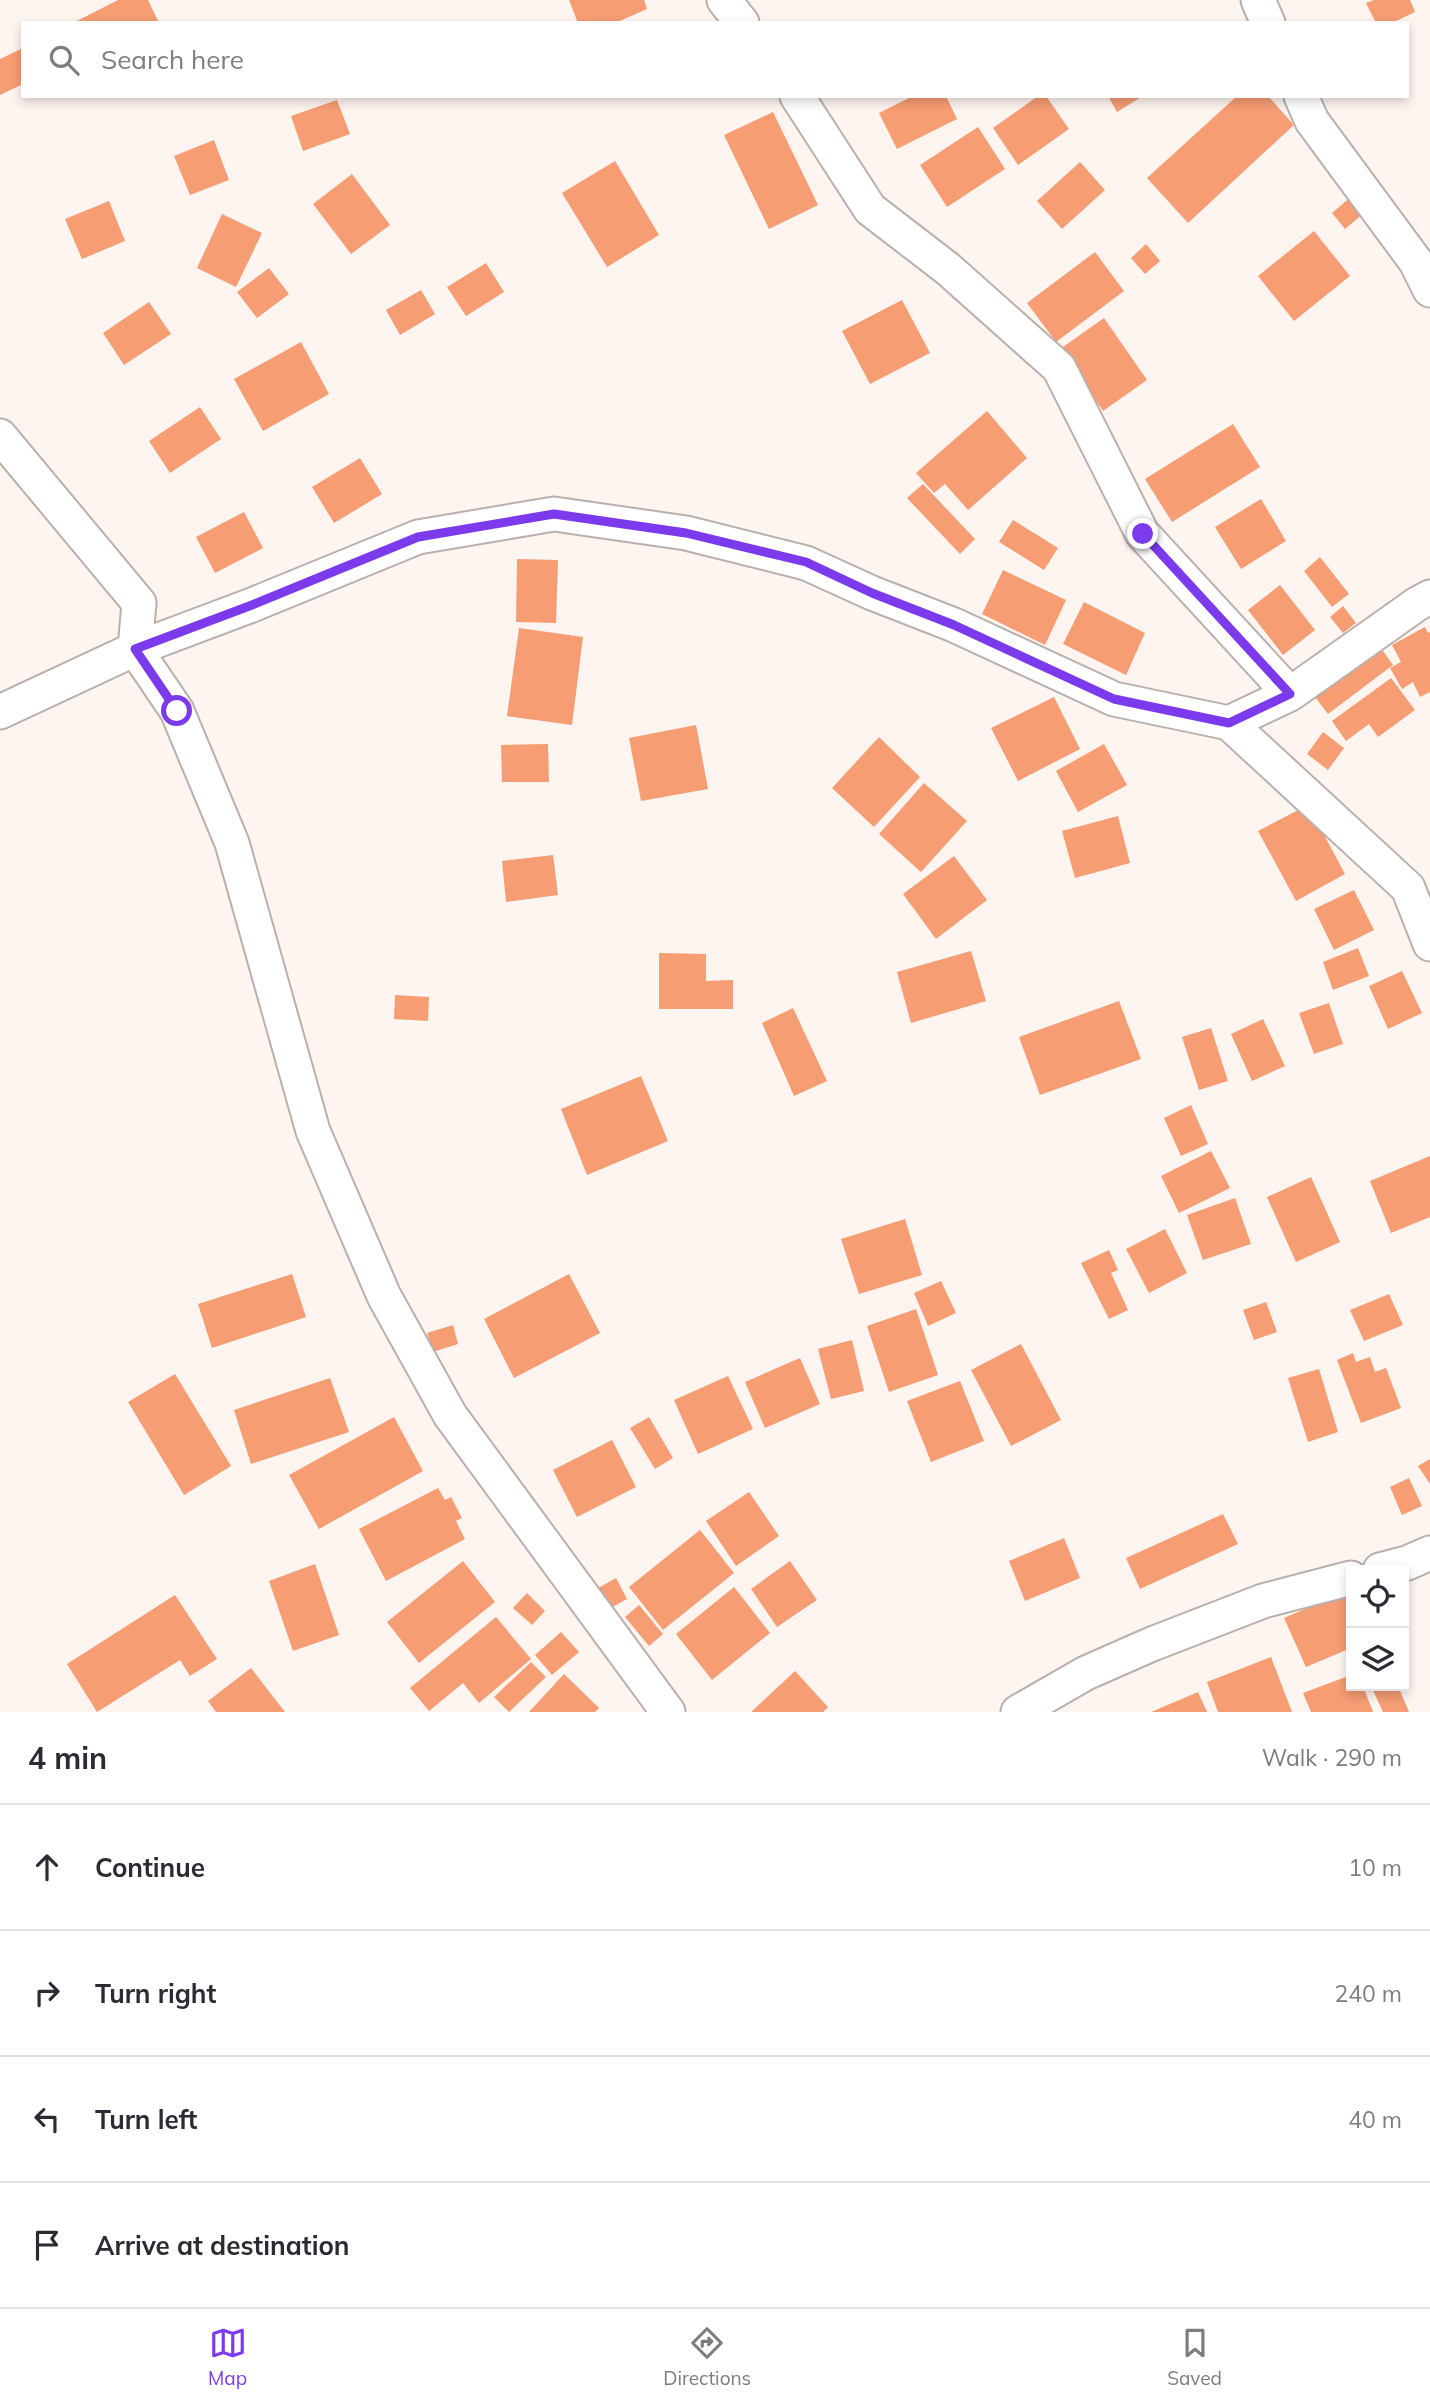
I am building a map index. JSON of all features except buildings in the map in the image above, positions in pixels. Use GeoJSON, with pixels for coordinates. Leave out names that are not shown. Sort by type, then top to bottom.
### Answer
{"type":"FeatureCollection","features":[{"type":"Feature","properties":{"kind":"street"},"geometry":{"type":"LineString","coordinates":[[724,0],[740,21]]}},
{"type":"Feature","properties":{"kind":"street"},"geometry":{"type":"LineString","coordinates":[[1258,0],[1267,21]]}},
{"type":"Feature","properties":{"kind":"street"},"geometry":{"type":"LineString","coordinates":[[798,98],[870,209],[948,269],[1059,368],[1143,534],[1290,694]]}},
{"type":"Feature","properties":{"kind":"street"},"geometry":{"type":"LineString","coordinates":[[1302,98],[1312,121],[1416,262],[1430,290]]}},
{"type":"Feature","properties":{"kind":"street"},"geometry":{"type":"LineString","coordinates":[[0,436],[139,603],[135,649],[177,711],[232,843],[313,1131],[384,1296],[450,1415],[668,1712]]}},
{"type":"Feature","properties":{"kind":"street"},"geometry":{"type":"LineString","coordinates":[[0,712],[135,649],[252,605],[418,537],[554,514],[686,533],[806,562],[872,593],[954,625],[1114,699],[1229,723],[1408,888],[1430,944]]}},
{"type":"Feature","properties":{"kind":"street"},"geometry":{"type":"LineString","coordinates":[[1229,723],[1290,694],[1430,597]]}},
{"type":"Feature","properties":{"kind":"street"},"geometry":{"type":"LineString","coordinates":[[1399,1565],[1430,1553]]}},
{"type":"Feature","properties":{"kind":"street"},"geometry":{"type":"LineString","coordinates":[[1018,1712],[1086,1673],[1152,1644],[1263,1601],[1346,1579]]}},
{"type":"Feature","properties":{"kind":"route"},"geometry":{"type":"LineString","coordinates":[[177,711],[135,649],[252,605],[418,537],[554,514],[686,533],[806,562],[872,593],[954,625],[1114,699],[1229,723],[1290,694],[1143,534]]}}]}
